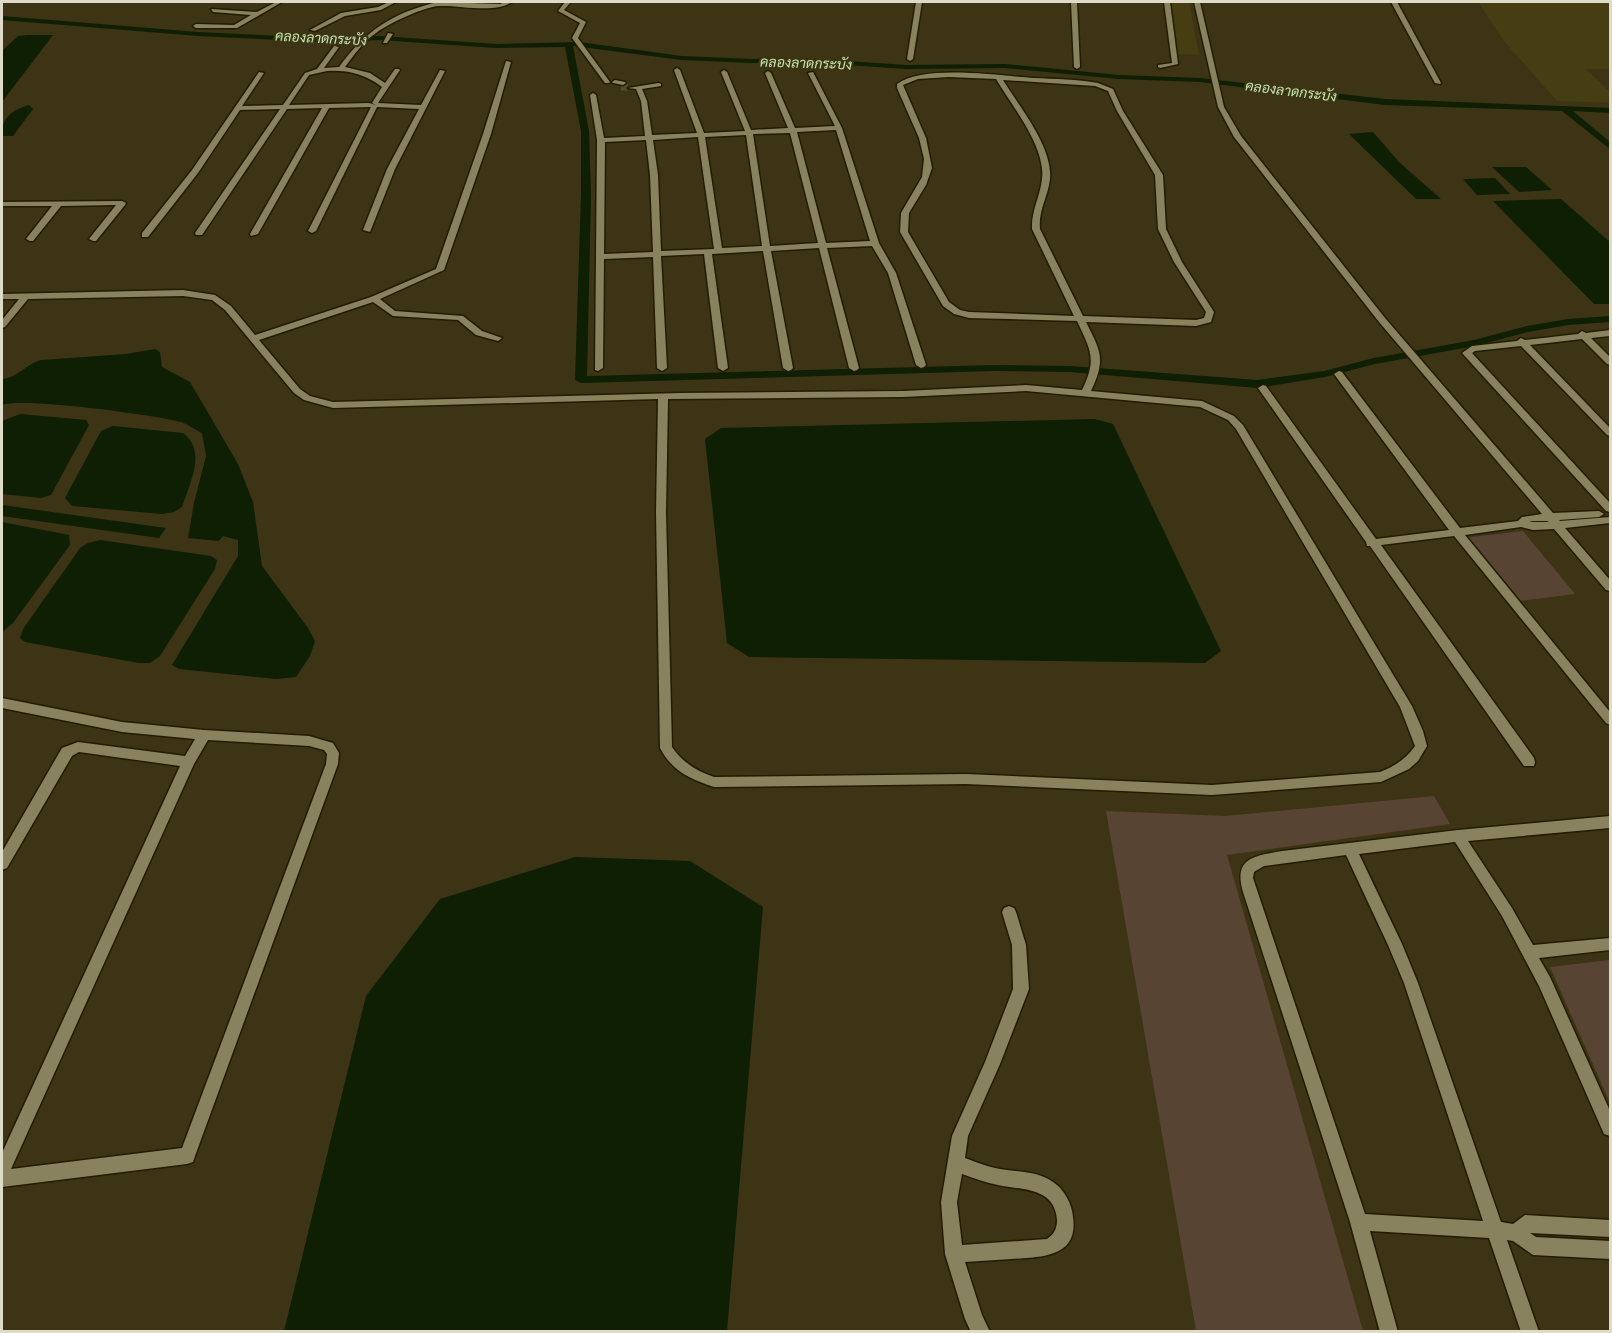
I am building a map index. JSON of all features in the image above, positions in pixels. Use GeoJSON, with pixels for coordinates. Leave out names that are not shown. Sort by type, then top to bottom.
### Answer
{"type":"FeatureCollection","features":[{"type":"Feature","properties":{"kind":"street"},"geometry":{"type":"LineString","coordinates":[[196,26],[232,28],[279,2]]}},
{"type":"Feature","properties":{"kind":"street"},"geometry":{"type":"LineString","coordinates":[[313,30],[343,14],[379,9],[393,2]]}},
{"type":"Feature","properties":{"kind":"street"},"geometry":{"type":"LineString","coordinates":[[341,69],[356,48],[374,31],[430,5],[501,6],[509,2]]}},
{"type":"Feature","properties":{"kind":"street"},"geometry":{"type":"LineString","coordinates":[[568,2],[561,10],[583,22],[575,38],[587,52],[644,101],[654,175],[662,368]]}},
{"type":"Feature","properties":{"kind":"street"},"geometry":{"type":"LineString","coordinates":[[910,58],[919,2]]}},
{"type":"Feature","properties":{"kind":"street"},"geometry":{"type":"LineString","coordinates":[[1074,2],[1077,67]]}},
{"type":"Feature","properties":{"kind":"street"},"geometry":{"type":"LineString","coordinates":[[1160,66],[1175,64],[1167,2]]}},
{"type":"Feature","properties":{"kind":"street"},"geometry":{"type":"LineString","coordinates":[[1197,2],[1225,117],[1238,137],[1382,320],[1611,586]]}},
{"type":"Feature","properties":{"kind":"street"},"geometry":{"type":"LineString","coordinates":[[1394,2],[1438,83]]}},
{"type":"Feature","properties":{"kind":"street"},"geometry":{"type":"LineString","coordinates":[[213,10],[257,14]]}},
{"type":"Feature","properties":{"kind":"street"},"geometry":{"type":"LineString","coordinates":[[319,71],[336,47]]}},
{"type":"Feature","properties":{"kind":"street"},"geometry":{"type":"LineString","coordinates":[[255,338],[374,299],[440,270],[487,134],[508,62]]}},
{"type":"Feature","properties":{"kind":"street"},"geometry":{"type":"LineString","coordinates":[[199,233],[303,78],[319,71],[341,69],[364,72],[385,86]]}},
{"type":"Feature","properties":{"kind":"street"},"geometry":{"type":"LineString","coordinates":[[312,231],[374,105],[397,70]]}},
{"type":"Feature","properties":{"kind":"street"},"geometry":{"type":"LineString","coordinates":[[367,230],[391,169],[442,70]]}},
{"type":"Feature","properties":{"kind":"street"},"geometry":{"type":"LineString","coordinates":[[677,70],[701,135],[718,251]]}},
{"type":"Feature","properties":{"kind":"street"},"geometry":{"type":"LineString","coordinates":[[724,72],[749,133],[766,248],[788,368]]}},
{"type":"Feature","properties":{"kind":"street"},"geometry":{"type":"LineString","coordinates":[[145,235],[195,171],[261,73]]}},
{"type":"Feature","properties":{"kind":"street"},"geometry":{"type":"LineString","coordinates":[[768,73],[793,131],[854,368]]}},
{"type":"Feature","properties":{"kind":"street"},"geometry":{"type":"LineString","coordinates":[[811,73],[839,129],[875,243],[892,273],[921,365]]}},
{"type":"Feature","properties":{"kind":"street"},"geometry":{"type":"LineString","coordinates":[[926,77],[998,77],[1096,84],[1111,90],[1120,111],[1160,175],[1162,229],[1178,262],[1210,312],[1208,320],[1196,323],[1079,319],[969,315],[957,312],[946,304],[904,232],[902,221],[907,206],[919,190],[928,167],[922,138],[900,84],[909,79],[926,77]]}},
{"type":"Feature","properties":{"kind":"street"},"geometry":{"type":"LineString","coordinates":[[998,77],[1037,144],[1046,170],[1042,199],[1034,219],[1036,229],[1096,351],[1095,373],[1086,392]]}},
{"type":"Feature","properties":{"kind":"street"},"geometry":{"type":"LineString","coordinates":[[624,85],[659,85]]}},
{"type":"Feature","properties":{"kind":"street"},"geometry":{"type":"LineString","coordinates":[[593,95],[601,140],[598,368]]}},
{"type":"Feature","properties":{"kind":"street"},"geometry":{"type":"LineString","coordinates":[[237,108],[374,105],[424,107]]}},
{"type":"Feature","properties":{"kind":"street"},"geometry":{"type":"LineString","coordinates":[[254,234],[326,107]]}},
{"type":"Feature","properties":{"kind":"street"},"geometry":{"type":"LineString","coordinates":[[601,140],[839,129]]}},
{"type":"Feature","properties":{"kind":"street"},"geometry":{"type":"LineString","coordinates":[[2,204],[122,203],[93,239]]}},
{"type":"Feature","properties":{"kind":"street"},"geometry":{"type":"LineString","coordinates":[[30,239],[58,204]]}},
{"type":"Feature","properties":{"kind":"street"},"geometry":{"type":"LineString","coordinates":[[599,257],[875,243]]}},
{"type":"Feature","properties":{"kind":"street"},"geometry":{"type":"LineString","coordinates":[[708,251],[723,368]]}},
{"type":"Feature","properties":{"kind":"street"},"geometry":{"type":"LineString","coordinates":[[2,297],[183,293],[215,298],[228,308],[255,338],[297,391],[307,398],[333,405],[663,397],[892,394],[1026,387],[1202,404],[1218,410],[1240,428],[1406,706],[1421,746],[1402,769],[1381,777],[1212,790],[966,779],[714,782],[690,774],[675,763],[666,748],[661,513],[663,397]]}},
{"type":"Feature","properties":{"kind":"street"},"geometry":{"type":"LineString","coordinates":[[2,326],[25,297]]}},
{"type":"Feature","properties":{"kind":"street"},"geometry":{"type":"LineString","coordinates":[[374,299],[393,313],[460,318],[479,333],[498,338]]}},
{"type":"Feature","properties":{"kind":"street"},"geometry":{"type":"LineString","coordinates":[[1611,333],[1521,341],[1472,349],[1467,353],[1611,511]]}},
{"type":"Feature","properties":{"kind":"street"},"geometry":{"type":"LineString","coordinates":[[1582,334],[1611,362]]}},
{"type":"Feature","properties":{"kind":"street"},"geometry":{"type":"LineString","coordinates":[[1521,341],[1611,433]]}},
{"type":"Feature","properties":{"kind":"street"},"geometry":{"type":"LineString","coordinates":[[1338,374],[1456,531],[1611,720]]}},
{"type":"Feature","properties":{"kind":"street"},"geometry":{"type":"LineString","coordinates":[[1263,388],[1528,762]]}},
{"type":"Feature","properties":{"kind":"street"},"geometry":{"type":"LineString","coordinates":[[1521,524],[1526,519],[1611,511]]}},
{"type":"Feature","properties":{"kind":"street"},"geometry":{"type":"LineString","coordinates":[[1371,543],[1521,524],[1533,527],[1611,520]]}},
{"type":"Feature","properties":{"kind":"street"},"geometry":{"type":"LineString","coordinates":[[2,704],[122,727],[204,735],[309,741],[328,747],[333,753],[327,775],[186,1156],[2,1179]]}},
{"type":"Feature","properties":{"kind":"street"},"geometry":{"type":"LineString","coordinates":[[2,1170],[188,762],[204,735]]}},
{"type":"Feature","properties":{"kind":"street"},"geometry":{"type":"LineString","coordinates":[[2,864],[67,752],[72,748],[188,762]]}},
{"type":"Feature","properties":{"kind":"street"},"geometry":{"type":"LineString","coordinates":[[1389,1332],[1359,1222],[1246,878],[1248,869],[1261,861],[1282,857],[1458,836],[1611,822]]}},
{"type":"Feature","properties":{"kind":"street"},"geometry":{"type":"LineString","coordinates":[[1458,836],[1545,982],[1611,1128]]}},
{"type":"Feature","properties":{"kind":"street"},"geometry":{"type":"LineString","coordinates":[[1350,850],[1411,983],[1530,1332]]}},
{"type":"Feature","properties":{"kind":"street"},"geometry":{"type":"LineString","coordinates":[[981,1332],[974,1319],[954,1254],[949,1202],[960,1136],[992,1064],[1020,989],[1019,945],[1009,912]]}},
{"type":"Feature","properties":{"kind":"street"},"geometry":{"type":"LineString","coordinates":[[1529,952],[1611,944]]}},
{"type":"Feature","properties":{"kind":"street"},"geometry":{"type":"LineString","coordinates":[[954,1254],[1047,1248],[1055,1245],[1063,1236],[1066,1222],[1064,1210],[1057,1197],[1048,1187],[1039,1182],[985,1173],[955,1163]]}},
{"type":"Feature","properties":{"kind":"street"},"geometry":{"type":"LineString","coordinates":[[1359,1222],[1494,1230],[1516,1233],[1533,1246],[1611,1251]]}},
{"type":"Feature","properties":{"kind":"street"},"geometry":{"type":"LineString","coordinates":[[1516,1233],[1525,1224],[1611,1228]]}},
{"type":"Feature","properties":{"kind":"shaded area"},"geometry":{"type":"Polygon","coordinates":[[[1168,2],[1189,2],[1199,55],[1175,54],[1168,2]]]}},
{"type":"Feature","properties":{"kind":"shaded area"},"geometry":{"type":"Polygon","coordinates":[[[1478,2],[1610,2],[1610,69],[1586,69],[1610,92],[1610,103],[1557,101],[1503,40],[1478,2]]]}},
{"type":"Feature","properties":{"kind":"shaded area"},"geometry":{"type":"Polygon","coordinates":[[[53,35],[2,102],[2,51],[18,36],[53,35]]]}},
{"type":"Feature","properties":{"kind":"shaded area"},"geometry":{"type":"Polygon","coordinates":[[[29,105],[33,109],[13,136],[2,136],[3,124],[9,116],[17,109],[29,105]]]}},
{"type":"Feature","properties":{"kind":"shaded area"},"geometry":{"type":"Polygon","coordinates":[[[1373,132],[1399,162],[1441,199],[1416,199],[1349,134],[1373,132]]]}},
{"type":"Feature","properties":{"kind":"shaded area"},"geometry":{"type":"Polygon","coordinates":[[[1492,167],[1526,167],[1552,190],[1519,192],[1492,167]]]}},
{"type":"Feature","properties":{"kind":"shaded area"},"geometry":{"type":"Polygon","coordinates":[[[1495,178],[1510,194],[1477,195],[1463,179],[1495,178]]]}},
{"type":"Feature","properties":{"kind":"shaded area"},"geometry":{"type":"Polygon","coordinates":[[[1561,199],[1610,242],[1610,304],[1594,304],[1493,201],[1561,199]]]}},
{"type":"Feature","properties":{"kind":"shaded area"},"geometry":{"type":"Polygon","coordinates":[[[155,349],[160,352],[162,367],[190,382],[238,464],[253,502],[262,566],[315,641],[310,656],[296,677],[276,679],[179,669],[172,665],[238,556],[238,540],[223,536],[219,541],[188,538],[206,456],[202,433],[181,422],[118,411],[35,403],[2,405],[2,379],[12,377],[41,360],[126,354],[155,349]]]}},
{"type":"Feature","properties":{"kind":"shaded area"},"geometry":{"type":"Polygon","coordinates":[[[20,414],[86,420],[89,425],[51,495],[41,498],[2,494],[2,421],[20,414]]]}},
{"type":"Feature","properties":{"kind":"shaded area"},"geometry":{"type":"Polygon","coordinates":[[[1095,419],[1113,424],[1221,651],[1205,663],[749,657],[727,643],[705,439],[721,428],[1095,419]]]}},
{"type":"Feature","properties":{"kind":"shaded area"},"geometry":{"type":"Polygon","coordinates":[[[113,426],[183,433],[190,440],[194,448],[194,467],[182,507],[174,512],[162,514],[72,506],[65,498],[101,431],[113,426]]]}},
{"type":"Feature","properties":{"kind":"shaded area"},"geometry":{"type":"Polygon","coordinates":[[[2,505],[166,528],[159,538],[2,516],[2,505]]]}},
{"type":"Feature","properties":{"kind":"shaded area"},"geometry":{"type":"Polygon","coordinates":[[[2,522],[69,535],[70,545],[13,623],[2,632],[2,522]]]}},
{"type":"Feature","properties":{"kind":"shaded area"},"geometry":{"type":"Polygon","coordinates":[[[1523,531],[1575,594],[1513,602],[1463,538],[1523,531]]]}},
{"type":"Feature","properties":{"kind":"shaded area"},"geometry":{"type":"Polygon","coordinates":[[[100,540],[211,556],[217,560],[215,569],[160,656],[150,663],[139,663],[25,642],[20,638],[23,629],[80,548],[100,540]]]}},
{"type":"Feature","properties":{"kind":"shaded area"},"geometry":{"type":"Polygon","coordinates":[[[1434,796],[1450,824],[1227,855],[1363,1331],[1196,1331],[1106,811],[1225,816],[1434,796]]]}},
{"type":"Feature","properties":{"kind":"shaded area"},"geometry":{"type":"Polygon","coordinates":[[[575,857],[690,861],[763,907],[727,1331],[284,1331],[366,996],[440,899],[575,857]]]}},
{"type":"Feature","properties":{"kind":"shaded area"},"geometry":{"type":"Polygon","coordinates":[[[1610,960],[1610,1103],[1550,967],[1610,960]]]}},
{"type":"Feature","properties":{"kind":"waterway","name":"คลองลาดกระบัง"},"geometry":{"type":"LineString","coordinates":[[2,18],[198,34],[324,40],[380,38],[496,46],[579,44],[682,58],[752,61],[803,60],[906,67],[1005,66],[1119,77],[1200,80],[1385,102],[1610,110]]}},
{"type":"Feature","properties":{"kind":"waterway"},"geometry":{"type":"LineString","coordinates":[[569,45],[585,131],[586,195],[581,380],[994,368],[1070,369],[1258,384],[1325,374],[1374,361],[1475,343],[1527,329],[1568,322],[1610,319]]}},
{"type":"Feature","properties":{"kind":"waterway"},"geometry":{"type":"LineString","coordinates":[[1566,110],[1610,146]]}},
{"type":"Feature","properties":{"kind":"tunnel"},"geometry":{"type":"LineString","coordinates":[[621,87],[628,87]]}}]}
